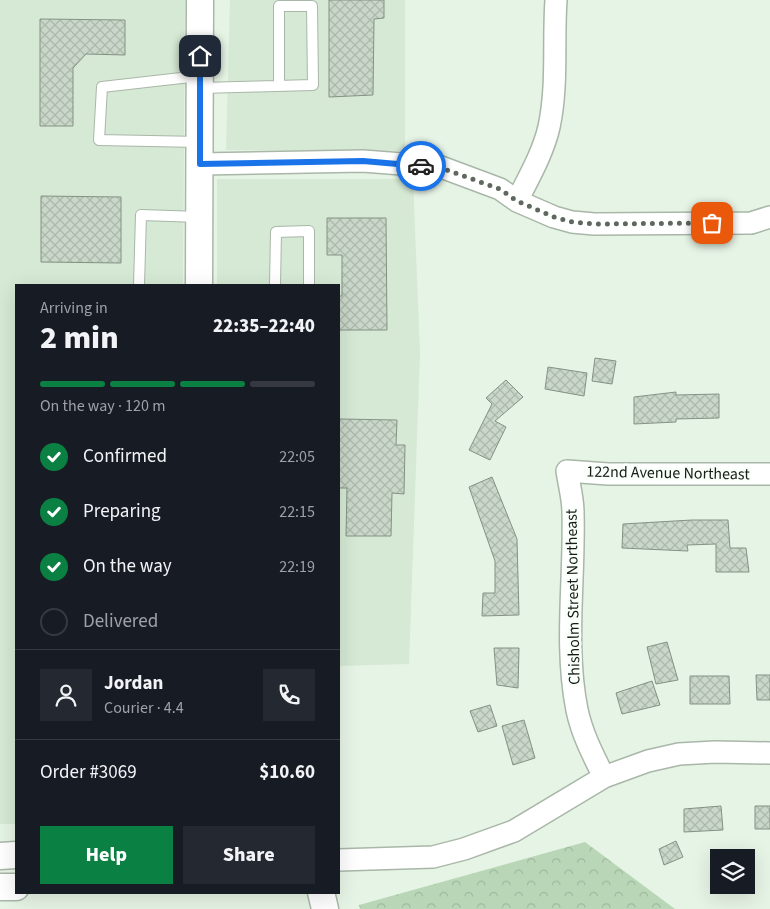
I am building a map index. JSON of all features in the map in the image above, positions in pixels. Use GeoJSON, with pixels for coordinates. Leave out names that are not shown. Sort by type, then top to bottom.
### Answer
{"type":"FeatureCollection","features":[{"type":"Feature","properties":{"kind":"street"},"geometry":{"type":"LineString","coordinates":[[199,284],[200,0]]}},
{"type":"Feature","properties":{"kind":"street"},"geometry":{"type":"LineString","coordinates":[[517,201],[538,160],[549,127],[554,96],[556,0]]}},
{"type":"Feature","properties":{"kind":"street"},"geometry":{"type":"LineString","coordinates":[[200,153],[363,161],[441,168],[500,189],[517,201],[554,217],[572,222],[594,224],[751,223],[770,217]]}},
{"type":"Feature","properties":{"kind":"street","name":"122nd Avenue Northeast"},"geometry":{"type":"LineString","coordinates":[[567,471],[608,474],[770,474]]}},
{"type":"Feature","properties":{"kind":"street","name":"Chisholm Street Northeast"},"geometry":{"type":"LineString","coordinates":[[567,471],[573,510],[573,686],[586,742],[604,777]]}},
{"type":"Feature","properties":{"kind":"street"},"geometry":{"type":"LineString","coordinates":[[340,860],[433,857],[464,849],[514,831],[604,777],[648,761],[678,754],[715,752],[770,753]]}},
{"type":"Feature","properties":{"kind":"street"},"geometry":{"type":"LineString","coordinates":[[0,856],[15,855]]}},
{"type":"Feature","properties":{"kind":"street"},"geometry":{"type":"LineString","coordinates":[[0,887],[15,887]]}},
{"type":"Feature","properties":{"kind":"street"},"geometry":{"type":"LineString","coordinates":[[322,894],[326,909]]}},
{"type":"Feature","properties":{"kind":"lane"},"geometry":{"type":"LineString","coordinates":[[200,153],[99,140],[102,87],[200,82],[278,86],[313,84],[312,6],[279,6],[278,86]]}},
{"type":"Feature","properties":{"kind":"lane"},"geometry":{"type":"LineString","coordinates":[[139,284],[141,215],[200,217]]}},
{"type":"Feature","properties":{"kind":"lane"},"geometry":{"type":"LineString","coordinates":[[275,284],[276,232],[309,231],[309,284]]}},
{"type":"Feature","properties":{"kind":"shaded area"},"geometry":{"type":"Polygon","coordinates":[[[0,0],[185,0],[183,284],[15,284],[15,824],[0,824],[0,0]]]}},
{"type":"Feature","properties":{"kind":"shaded area"},"geometry":{"type":"Polygon","coordinates":[[[230,0],[405,0],[405,151],[226,150],[230,0]]]}},
{"type":"Feature","properties":{"kind":"shaded area"},"geometry":{"type":"Polygon","coordinates":[[[217,179],[413,179],[420,353],[409,664],[340,666],[340,284],[217,284],[217,179]]]}},
{"type":"Feature","properties":{"kind":"green space"},"geometry":{"type":"Polygon","coordinates":[[[585,842],[675,909],[360,909],[359,905],[585,842]]]}},
{"type":"Feature","properties":{"kind":"building"},"geometry":{"type":"Polygon","coordinates":[[[329,0],[384,0],[384,18],[374,19],[373,95],[329,97],[329,0]]]}},
{"type":"Feature","properties":{"kind":"building"},"geometry":{"type":"Polygon","coordinates":[[[40,19],[125,20],[125,55],[86,54],[73,68],[73,126],[40,126],[40,19]]]}},
{"type":"Feature","properties":{"kind":"building"},"geometry":{"type":"Polygon","coordinates":[[[41,196],[121,197],[121,263],[41,262],[41,196]]]}},
{"type":"Feature","properties":{"kind":"building"},"geometry":{"type":"Polygon","coordinates":[[[327,218],[386,218],[387,330],[340,330],[342,255],[327,255],[327,218]]]}},
{"type":"Feature","properties":{"kind":"building"},"geometry":{"type":"Polygon","coordinates":[[[595,358],[616,361],[612,384],[592,381],[595,358]]]}},
{"type":"Feature","properties":{"kind":"building"},"geometry":{"type":"Polygon","coordinates":[[[548,367],[587,373],[584,396],[545,389],[548,367]]]}},
{"type":"Feature","properties":{"kind":"building"},"geometry":{"type":"Polygon","coordinates":[[[506,380],[523,397],[495,421],[506,427],[490,460],[469,450],[492,404],[486,398],[506,380]]]}},
{"type":"Feature","properties":{"kind":"building"},"geometry":{"type":"Polygon","coordinates":[[[676,392],[676,395],[719,394],[719,418],[676,419],[676,422],[634,424],[634,397],[676,392]]]}},
{"type":"Feature","properties":{"kind":"building"},"geometry":{"type":"Polygon","coordinates":[[[340,419],[397,420],[396,445],[405,445],[404,494],[392,493],[391,536],[346,536],[347,488],[340,488],[340,419]]]}},
{"type":"Feature","properties":{"kind":"building"},"geometry":{"type":"Polygon","coordinates":[[[492,477],[517,539],[519,615],[482,616],[483,593],[495,593],[495,561],[469,487],[492,477]]]}},
{"type":"Feature","properties":{"kind":"building"},"geometry":{"type":"Polygon","coordinates":[[[728,520],[730,548],[746,548],[749,572],[716,572],[716,544],[687,545],[688,551],[622,548],[623,524],[728,520]]]}},
{"type":"Feature","properties":{"kind":"building"},"geometry":{"type":"Polygon","coordinates":[[[667,642],[678,680],[656,684],[647,647],[667,642]]]}},
{"type":"Feature","properties":{"kind":"building"},"geometry":{"type":"Polygon","coordinates":[[[494,648],[519,648],[518,688],[497,685],[494,648]]]}},
{"type":"Feature","properties":{"kind":"building"},"geometry":{"type":"Polygon","coordinates":[[[756,675],[770,675],[770,700],[757,700],[756,675]]]}},
{"type":"Feature","properties":{"kind":"building"},"geometry":{"type":"Polygon","coordinates":[[[690,676],[729,676],[730,704],[690,704],[690,676]]]}},
{"type":"Feature","properties":{"kind":"building"},"geometry":{"type":"Polygon","coordinates":[[[652,681],[660,705],[622,714],[616,693],[652,681]]]}},
{"type":"Feature","properties":{"kind":"building"},"geometry":{"type":"Polygon","coordinates":[[[490,705],[497,726],[478,732],[470,711],[490,705]]]}},
{"type":"Feature","properties":{"kind":"building"},"geometry":{"type":"Polygon","coordinates":[[[524,720],[535,758],[513,765],[502,726],[524,720]]]}},
{"type":"Feature","properties":{"kind":"building"},"geometry":{"type":"Polygon","coordinates":[[[721,806],[723,830],[684,832],[684,809],[721,806]]]}},
{"type":"Feature","properties":{"kind":"building"},"geometry":{"type":"Polygon","coordinates":[[[755,806],[770,806],[770,829],[755,829],[755,806]]]}},
{"type":"Feature","properties":{"kind":"building"},"geometry":{"type":"Polygon","coordinates":[[[676,841],[683,857],[664,865],[659,849],[676,841]]]}},
{"type":"Feature","properties":{"kind":"way so far"},"geometry":{"type":"LineString","coordinates":[[421,166],[441,168],[500,189],[517,201],[554,217],[572,222],[594,224],[712,223]]}},
{"type":"Feature","properties":{"kind":"route"},"geometry":{"type":"LineString","coordinates":[[200,56],[200,164],[363,161],[421,166]]}}]}
